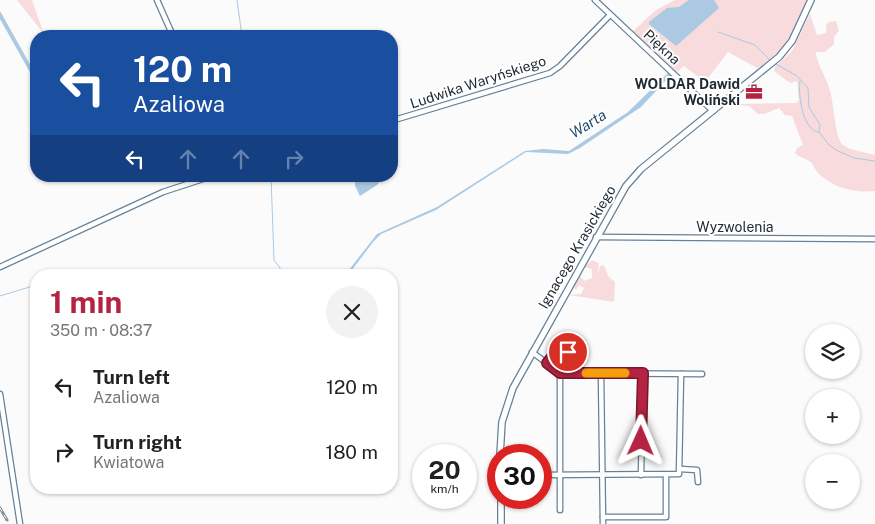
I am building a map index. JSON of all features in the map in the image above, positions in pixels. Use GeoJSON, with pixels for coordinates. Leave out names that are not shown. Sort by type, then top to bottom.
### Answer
{"type":"FeatureCollection","features":[{"type":"Feature","properties":{"kind":"street"},"geometry":{"type":"LineString","coordinates":[[157,0],[170,30]]}},
{"type":"Feature","properties":{"kind":"street","name":"Piękna"},"geometry":{"type":"LineString","coordinates":[[595,0],[609,16],[713,110]]}},
{"type":"Feature","properties":{"kind":"street","name":"Ignacego Krasickiego"},"geometry":{"type":"LineString","coordinates":[[500,444],[501,429],[506,405],[532,352],[619,197],[637,173],[780,58],[792,41],[811,0]]}},
{"type":"Feature","properties":{"kind":"street","name":"Ludwika Waryńskiego"},"geometry":{"type":"LineString","coordinates":[[398,119],[550,73],[560,66],[609,16]]}},
{"type":"Feature","properties":{"kind":"street"},"geometry":{"type":"LineString","coordinates":[[0,267],[164,192],[194,182]]}},
{"type":"Feature","properties":{"kind":"street","name":"Wyzwolenia"},"geometry":{"type":"LineString","coordinates":[[596,238],[875,239]]}},
{"type":"Feature","properties":{"kind":"street"},"geometry":{"type":"LineString","coordinates":[[532,352],[560,373],[702,374]]}},
{"type":"Feature","properties":{"kind":"street"},"geometry":{"type":"LineString","coordinates":[[547,363],[556,352],[580,352]]}},
{"type":"Feature","properties":{"kind":"street"},"geometry":{"type":"LineString","coordinates":[[560,373],[560,510]]}},
{"type":"Feature","properties":{"kind":"street"},"geometry":{"type":"LineString","coordinates":[[601,373],[603,524]]}},
{"type":"Feature","properties":{"kind":"street"},"geometry":{"type":"LineString","coordinates":[[641,475],[643,373]]}},
{"type":"Feature","properties":{"kind":"street"},"geometry":{"type":"LineString","coordinates":[[552,475],[678,474],[680,469],[681,374]]}},
{"type":"Feature","properties":{"kind":"street"},"geometry":{"type":"LineString","coordinates":[[0,394],[20,524]]}},
{"type":"Feature","properties":{"kind":"street"},"geometry":{"type":"LineString","coordinates":[[680,469],[697,470],[698,482]]}},
{"type":"Feature","properties":{"kind":"street"},"geometry":{"type":"LineString","coordinates":[[603,517],[666,517],[666,474]]}},
{"type":"Feature","properties":{"kind":"street"},"geometry":{"type":"LineString","coordinates":[[501,509],[501,524]]}},
{"type":"Feature","properties":{"kind":"shaded area"},"geometry":{"type":"Polygon","coordinates":[[[17,0],[32,0],[43,30],[17,0]]]}},
{"type":"Feature","properties":{"kind":"shaded area"},"geometry":{"type":"Polygon","coordinates":[[[675,0],[807,0],[789,40],[767,64],[757,68],[728,52],[705,82],[684,66],[677,72],[633,31],[656,10],[675,0]]]}},
{"type":"Feature","properties":{"kind":"shaded area"},"geometry":{"type":"Polygon","coordinates":[[[810,14],[817,35],[826,33],[828,22],[836,21],[839,31],[834,37],[834,44],[825,52],[816,52],[817,57],[830,90],[836,128],[842,144],[858,151],[875,155],[875,191],[852,190],[837,186],[817,172],[812,163],[795,153],[797,148],[803,145],[792,116],[785,115],[779,108],[764,114],[758,114],[749,106],[733,104],[796,103],[799,100],[797,81],[790,83],[774,71],[775,67],[792,51],[810,14]]]}},
{"type":"Feature","properties":{"kind":"shaded area"},"geometry":{"type":"Polygon","coordinates":[[[592,260],[599,263],[597,276],[600,266],[604,265],[608,276],[615,282],[614,302],[569,295],[581,294],[584,288],[579,285],[576,290],[574,287],[579,279],[578,274],[584,281],[592,278],[592,269],[584,267],[592,260]]]}},
{"type":"Feature","properties":{"kind":"water"},"geometry":{"type":"Polygon","coordinates":[[[689,0],[714,0],[719,8],[676,46],[649,22],[667,8],[679,7],[689,0]]]}},
{"type":"Feature","properties":{"kind":"water"},"geometry":{"type":"Polygon","coordinates":[[[0,11],[30,64],[30,72],[0,19],[0,11]]]}},
{"type":"Feature","properties":{"kind":"water"},"geometry":{"type":"Polygon","coordinates":[[[669,72],[672,74],[641,107],[580,148],[568,154],[526,152],[436,210],[381,234],[353,269],[350,269],[377,234],[437,207],[525,151],[543,149],[569,151],[628,112],[669,72]]]}},
{"type":"Feature","properties":{"kind":"water"},"geometry":{"type":"Polygon","coordinates":[[[355,182],[379,182],[360,196],[355,182]]]}},
{"type":"Feature","properties":{"kind":"waterway"},"geometry":{"type":"LineString","coordinates":[[237,0],[241,30]]}},
{"type":"Feature","properties":{"kind":"waterway"},"geometry":{"type":"LineString","coordinates":[[718,32],[755,45],[770,60]]}},
{"type":"Feature","properties":{"kind":"waterway"},"geometry":{"type":"LineString","coordinates":[[776,64],[797,76],[808,88],[809,107],[820,125],[819,132],[829,145],[854,158],[875,161]]}},
{"type":"Feature","properties":{"kind":"waterway"},"geometry":{"type":"LineString","coordinates":[[800,81],[802,110],[808,125],[818,132]]}},
{"type":"Feature","properties":{"kind":"waterway"},"geometry":{"type":"LineString","coordinates":[[271,182],[274,260],[281,269]]}},
{"type":"Feature","properties":{"kind":"waterway"},"geometry":{"type":"LineString","coordinates":[[0,296],[30,287]]}},
{"type":"Feature","properties":{"kind":"railway"},"geometry":{"type":"LineString","coordinates":[[0,508],[7,520]]}},
{"type":"Feature","properties":{"kind":"slow traffic"},"geometry":{"type":"LineString","coordinates":[[586,373],[625,373]]}},
{"type":"Feature","properties":{"kind":"place","name":"WOLDAR Dawid Woliński"},"geometry":{"type":"Point","coordinates":[754,92]}},
{"type":"Feature","properties":{"kind":"route"},"geometry":{"type":"LineString","coordinates":[[568,352],[556,352],[547,363],[560,373],[643,373],[641,441]]}},
{"type":"Feature","properties":{"kind":"water label","name":"Warta"},"geometry":{"type":"Point","coordinates":[588,124]}}]}
